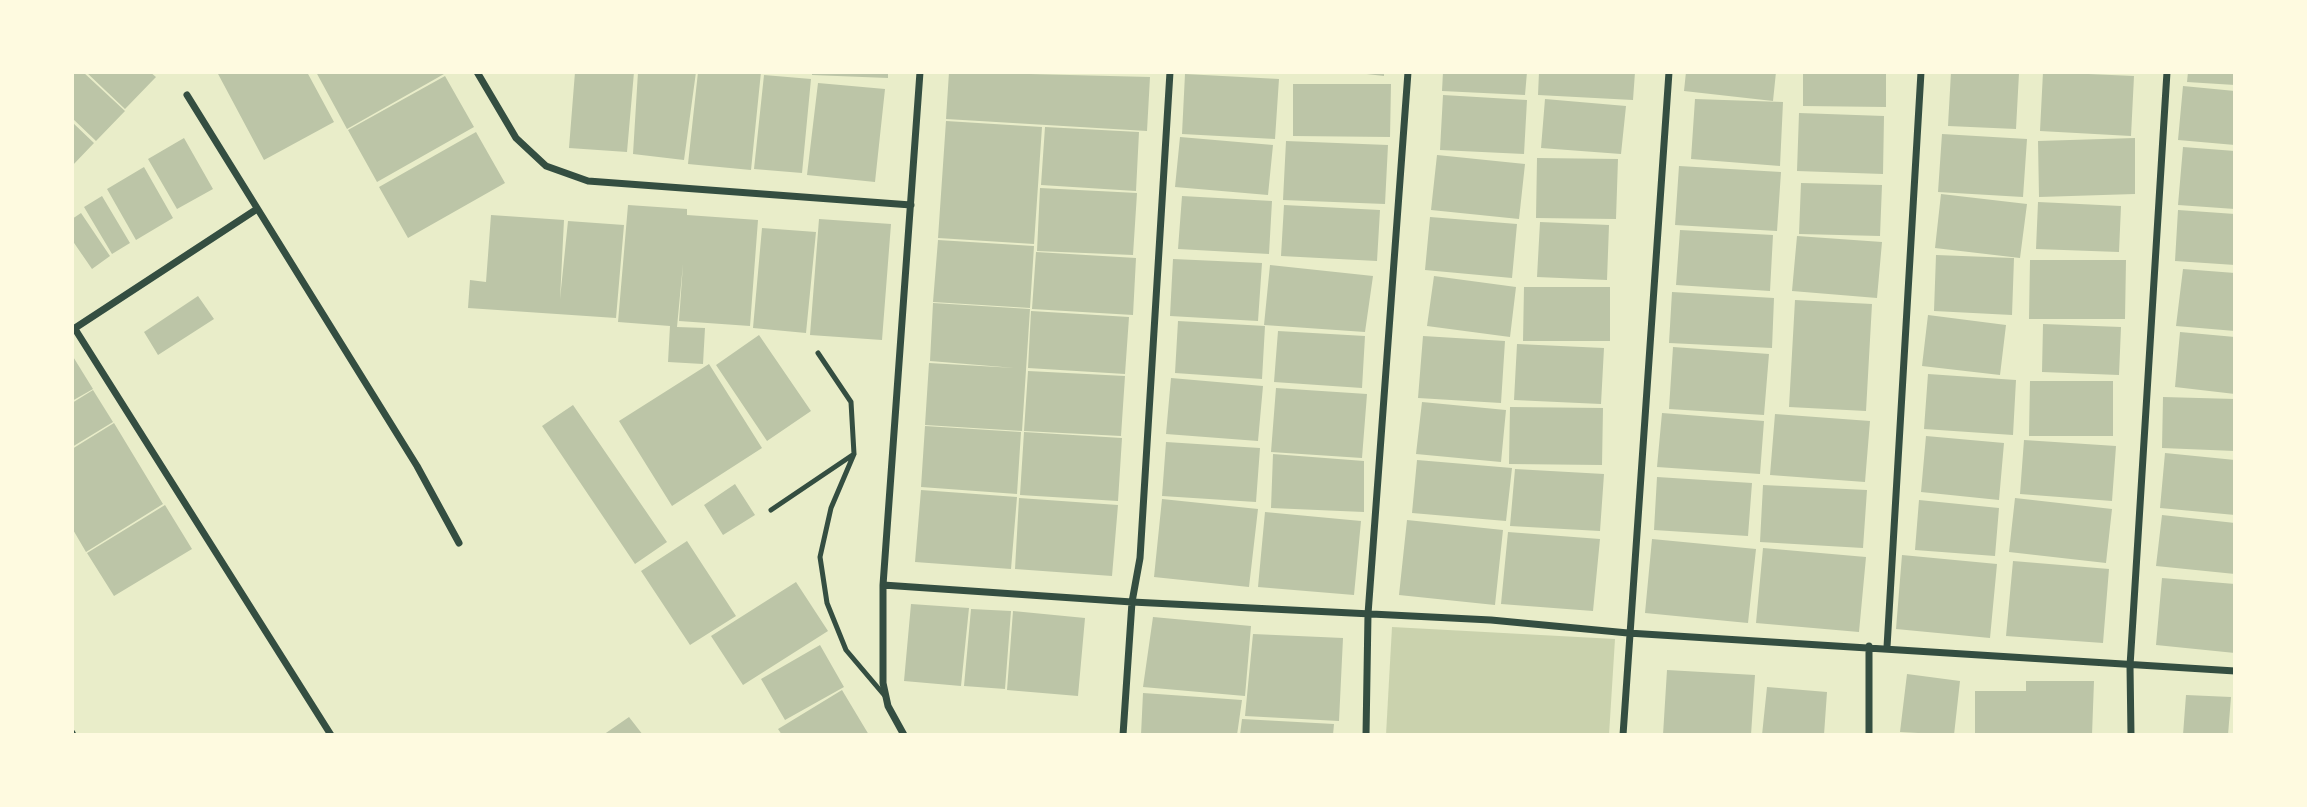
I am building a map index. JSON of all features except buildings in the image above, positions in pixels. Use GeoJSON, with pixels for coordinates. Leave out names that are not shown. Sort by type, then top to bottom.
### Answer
{"type":"FeatureCollection","features":[{"type":"Feature","properties":{"kind":"street"},"geometry":{"type":"LineString","coordinates":[[477,72],[516,138],[546,166],[588,181],[911,205]]}},
{"type":"Feature","properties":{"kind":"street"},"geometry":{"type":"LineString","coordinates":[[904,735],[885,696],[883,584],[920,72]]}},
{"type":"Feature","properties":{"kind":"street"},"geometry":{"type":"LineString","coordinates":[[1124,735],[1132,601],[1140,558],[1170,72]]}},
{"type":"Feature","properties":{"kind":"street"},"geometry":{"type":"LineString","coordinates":[[1366,735],[1368,614],[1408,72]]}},
{"type":"Feature","properties":{"kind":"street"},"geometry":{"type":"LineString","coordinates":[[1623,735],[1669,72]]}},
{"type":"Feature","properties":{"kind":"street"},"geometry":{"type":"LineString","coordinates":[[1887,647],[1921,72]]}},
{"type":"Feature","properties":{"kind":"street"},"geometry":{"type":"LineString","coordinates":[[2131,735],[2130,666],[2167,72]]}},
{"type":"Feature","properties":{"kind":"street"},"geometry":{"type":"LineString","coordinates":[[187,95],[417,466],[459,543]]}},
{"type":"Feature","properties":{"kind":"street"},"geometry":{"type":"LineString","coordinates":[[257,209],[73,330],[331,735]]}},
{"type":"Feature","properties":{"kind":"street"},"geometry":{"type":"LineString","coordinates":[[883,584],[1132,601],[1491,620],[1628,633],[1887,647],[2130,666],[2235,671]]}},
{"type":"Feature","properties":{"kind":"street"},"geometry":{"type":"LineString","coordinates":[[1869,646],[1869,735]]}},
{"type":"Feature","properties":{"kind":"lane"},"geometry":{"type":"LineString","coordinates":[[818,354],[851,402],[854,454],[831,508],[820,557],[827,603],[846,650],[885,696]]}},
{"type":"Feature","properties":{"kind":"lane"},"geometry":{"type":"LineString","coordinates":[[771,510],[854,454]]}},
{"type":"Feature","properties":{"kind":"green space"},"geometry":{"type":"Polygon","coordinates":[[[1392,627],[1615,639],[1609,735],[1386,735],[1392,627]]]}}]}
